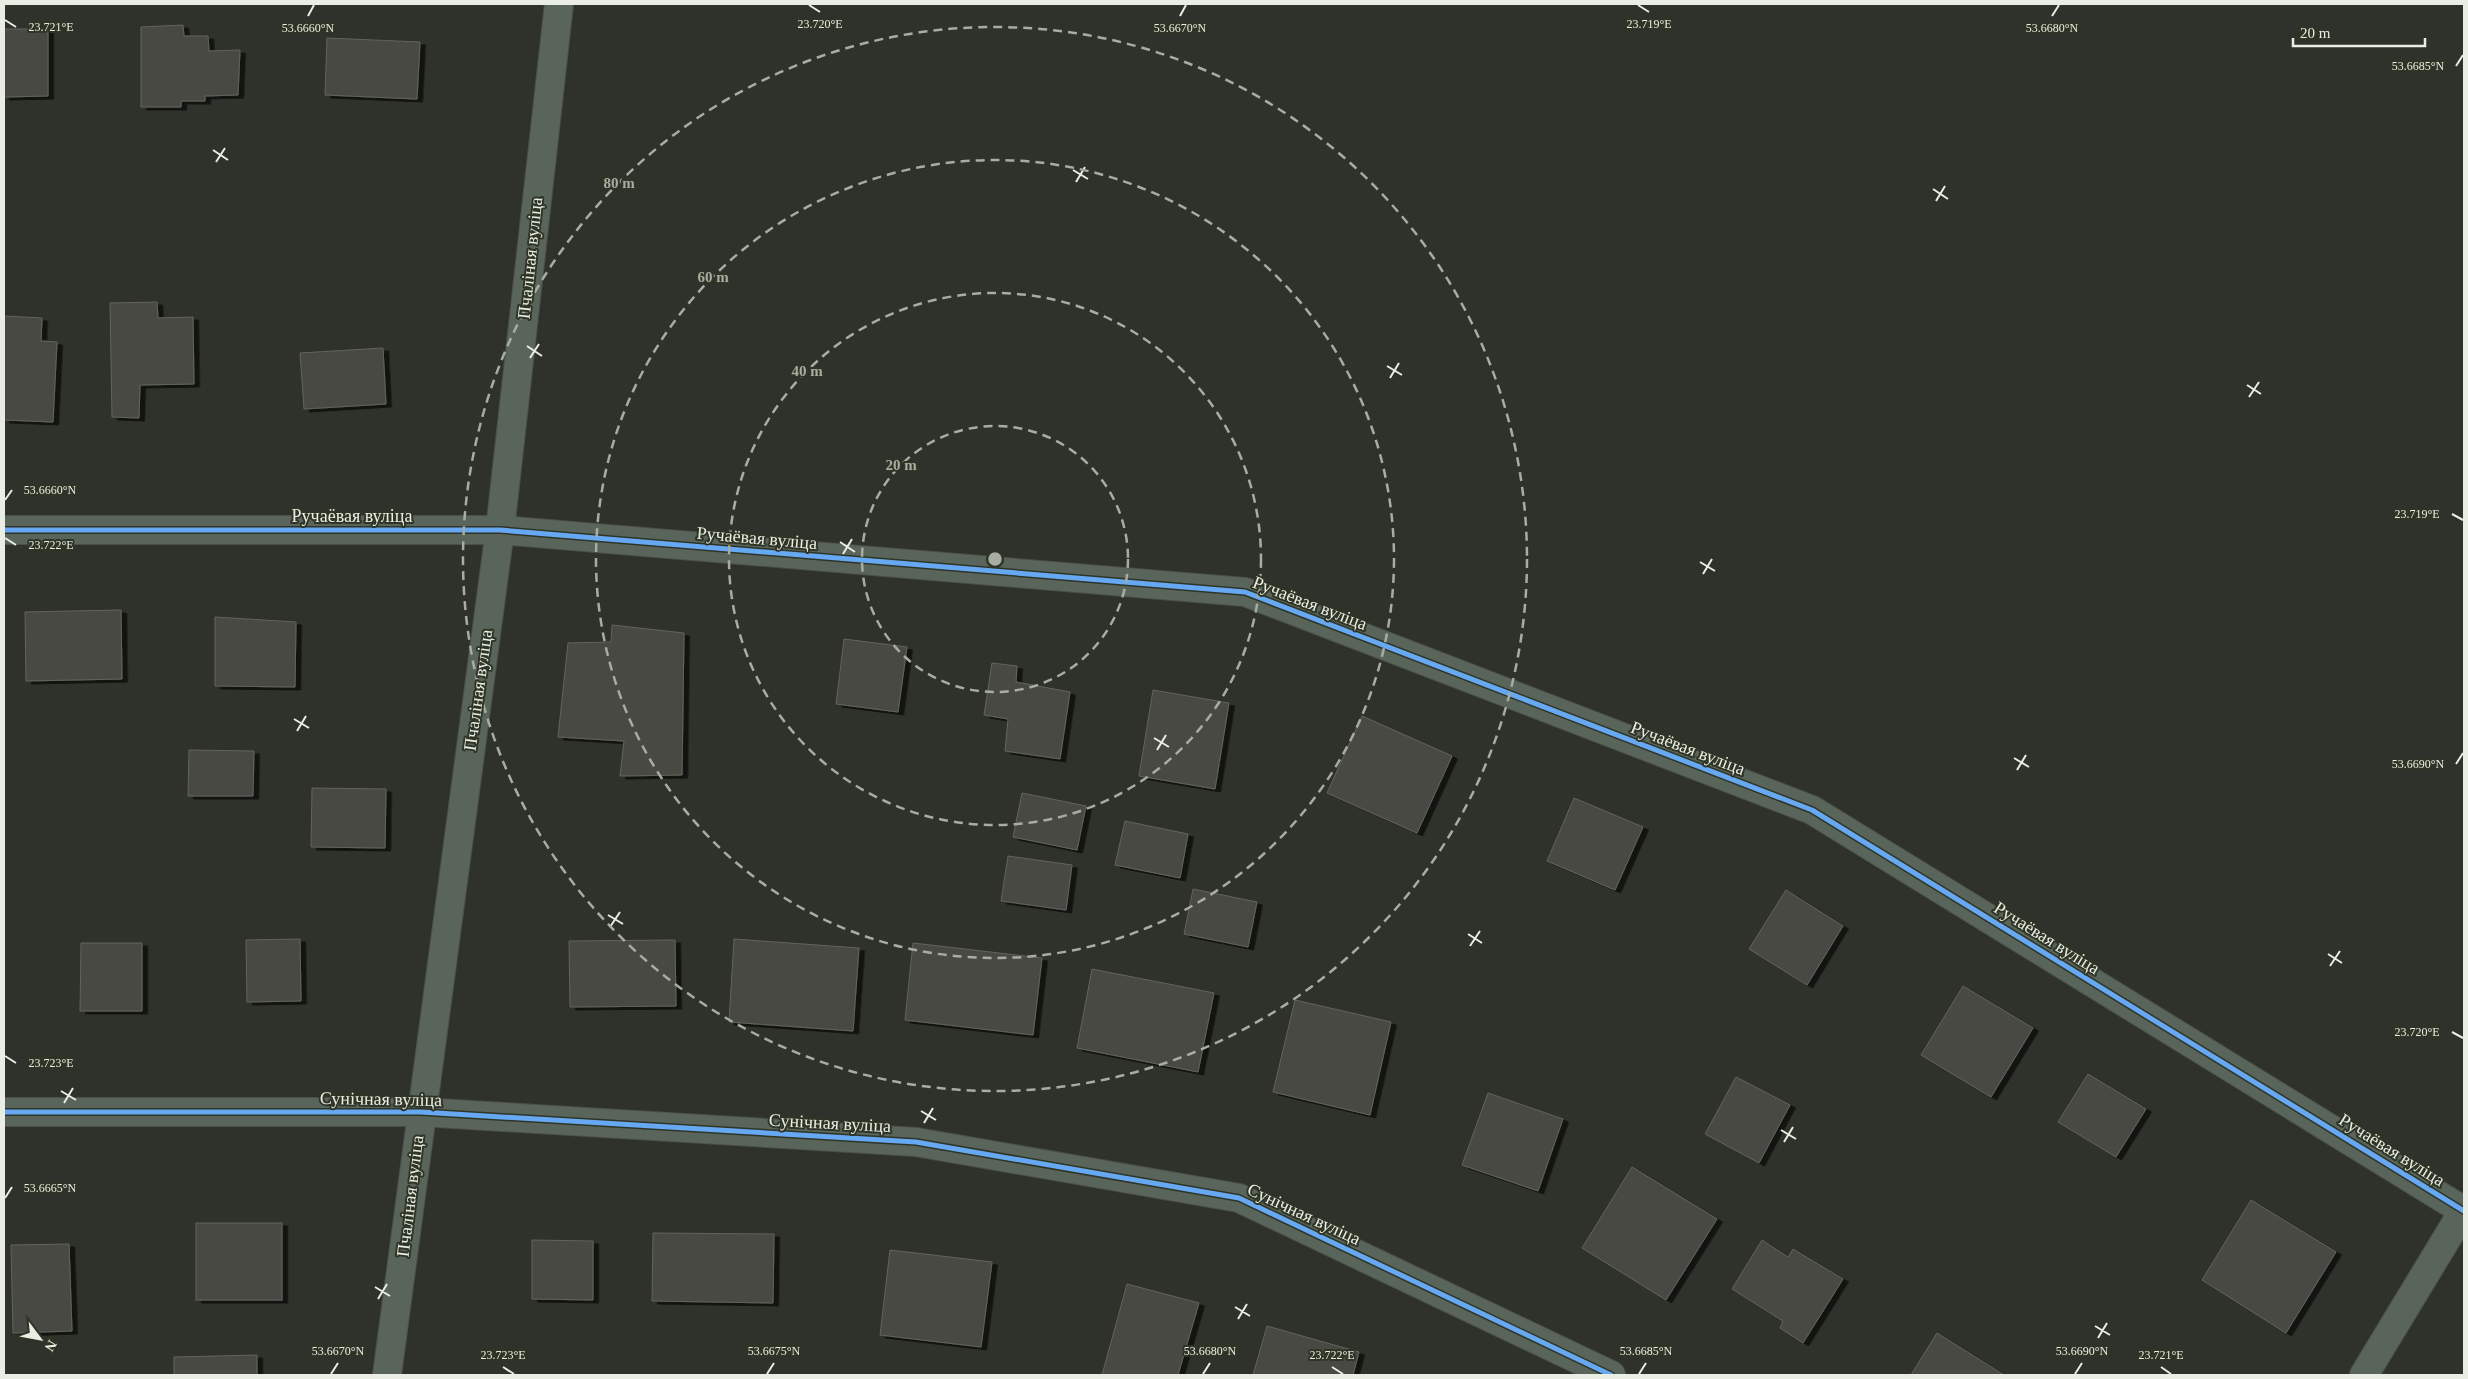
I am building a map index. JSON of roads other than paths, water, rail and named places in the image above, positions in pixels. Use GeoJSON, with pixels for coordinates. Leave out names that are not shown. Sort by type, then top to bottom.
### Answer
{"type":"FeatureCollection","features":[{"type":"Feature","properties":{"kind":"street","name":"Пчаліная вуліца"},"geometry":{"type":"LineString","coordinates":[[386,1375],[500,530],[559,4]]}},
{"type":"Feature","properties":{"kind":"street","name":"Ручаёвая вуліца"},"geometry":{"type":"LineString","coordinates":[[4,530],[500,530],[1245,592],[1812,810],[2464,1210]]}},
{"type":"Feature","properties":{"kind":"street","name":"Сунічная вуліца"},"geometry":{"type":"LineString","coordinates":[[4,1112],[421,1112],[916,1142],[1239,1198],[1611,1375]]}},
{"type":"Feature","properties":{"kind":"street"},"geometry":{"type":"LineString","coordinates":[[2364,1375],[2464,1210]]}}]}
